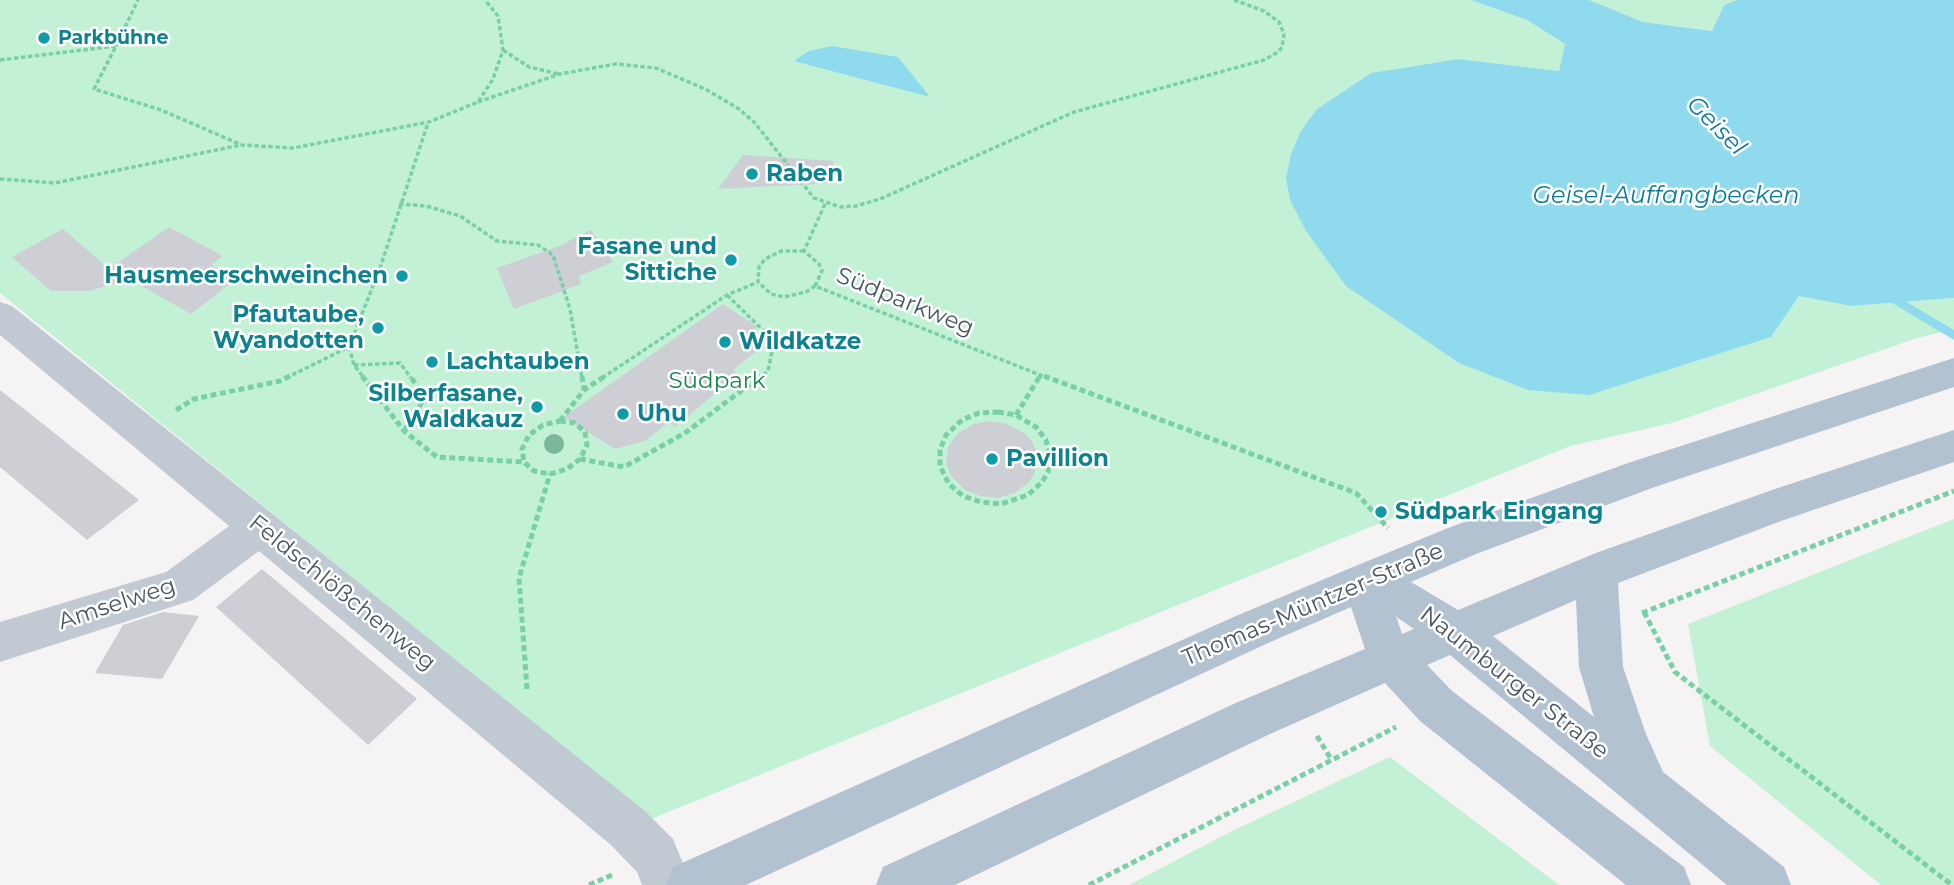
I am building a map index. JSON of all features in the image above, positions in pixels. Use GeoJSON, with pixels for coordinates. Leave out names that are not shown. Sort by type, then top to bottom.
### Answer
{"type":"FeatureCollection","features":[{"type":"Feature","properties":{"kind":"main road","name":"Thomas-Müntzer-Straße"},"geometry":{"type":"LineString","coordinates":[[691,885],[1251,630],[1462,541],[1642,475],[1954,372]]}},
{"type":"Feature","properties":{"kind":"main road"},"geometry":{"type":"LineString","coordinates":[[901,885],[1254,718],[1596,572],[1772,507],[1954,446]]}},
{"type":"Feature","properties":{"kind":"main road"},"geometry":{"type":"LineString","coordinates":[[1596,572],[1601,667],[1625,742],[1647,789]]}},
{"type":"Feature","properties":{"kind":"main road","name":"Naumburger Straße"},"geometry":{"type":"LineString","coordinates":[[1368,580],[1413,604],[1455,632],[1766,885]]}},
{"type":"Feature","properties":{"kind":"main road"},"geometry":{"type":"LineString","coordinates":[[1368,580],[1375,620],[1391,658],[1436,706],[1666,885]]}},
{"type":"Feature","properties":{"kind":"street","name":"Feldschlößchenweg"},"geometry":{"type":"LineString","coordinates":[[0,315],[531,746],[628,828],[656,856],[667,885]]}},
{"type":"Feature","properties":{"kind":"street","name":"Amselweg"},"geometry":{"type":"LineString","coordinates":[[0,642],[178,587],[261,526]]}},
{"type":"Feature","properties":{"kind":"path"},"geometry":{"type":"LineString","coordinates":[[138,0],[94,89],[161,110],[242,145]]}},
{"type":"Feature","properties":{"kind":"path"},"geometry":{"type":"LineString","coordinates":[[478,103],[493,79],[503,50],[498,16],[485,0]]}},
{"type":"Feature","properties":{"kind":"path"},"geometry":{"type":"LineString","coordinates":[[0,179],[55,183],[242,145],[293,148],[429,122],[560,74],[617,64],[641,65],[670,73],[727,100],[754,122],[814,198],[825,204],[856,206],[880,199],[1074,112],[1272,57],[1284,41],[1279,22],[1264,11],[1234,0]]}},
{"type":"Feature","properties":{"kind":"path"},"geometry":{"type":"LineString","coordinates":[[0,60],[116,46]]}},
{"type":"Feature","properties":{"kind":"path"},"geometry":{"type":"LineString","coordinates":[[503,50],[529,67],[560,74]]}},
{"type":"Feature","properties":{"kind":"path"},"geometry":{"type":"LineString","coordinates":[[429,122],[399,204],[380,268],[349,347],[354,365],[404,431],[437,457],[524,462],[534,471],[550,474],[567,469],[580,458],[587,445],[585,432],[575,423],[560,421],[543,425],[529,435],[522,449],[524,462]]}},
{"type":"Feature","properties":{"kind":"path"},"geometry":{"type":"LineString","coordinates":[[399,204],[426,206],[460,216],[497,240],[538,245],[553,255],[570,309],[584,390]]}},
{"type":"Feature","properties":{"kind":"path"},"geometry":{"type":"LineString","coordinates":[[758,282],[759,267],[765,260],[781,251],[804,251],[825,204]]}},
{"type":"Feature","properties":{"kind":"path","name":"Südparkweg"},"geometry":{"type":"LineString","coordinates":[[804,251],[820,264],[822,271],[815,286],[1041,375],[1356,493],[1391,532]]}},
{"type":"Feature","properties":{"kind":"path"},"geometry":{"type":"LineString","coordinates":[[560,421],[584,390],[727,295],[758,282]]}},
{"type":"Feature","properties":{"kind":"path"},"geometry":{"type":"LineString","coordinates":[[758,282],[771,294],[784,297],[806,292],[815,286]]}},
{"type":"Feature","properties":{"kind":"path"},"geometry":{"type":"LineString","coordinates":[[580,458],[624,467],[685,433],[768,371],[774,341],[727,295]]}},
{"type":"Feature","properties":{"kind":"path"},"geometry":{"type":"LineString","coordinates":[[141,430],[194,399],[281,381],[349,347]]}},
{"type":"Feature","properties":{"kind":"path"},"geometry":{"type":"LineString","coordinates":[[354,365],[400,363],[425,397],[404,431]]}},
{"type":"Feature","properties":{"kind":"path"},"geometry":{"type":"LineString","coordinates":[[1016,415],[1041,375]]}},
{"type":"Feature","properties":{"kind":"path"},"geometry":{"type":"LineString","coordinates":[[979,413],[1016,415],[1036,426],[1046,440],[1050,456],[1048,472],[1042,482],[1028,495],[1001,504],[962,496],[949,484],[940,466],[940,450],[946,435],[962,420],[979,413]]}},
{"type":"Feature","properties":{"kind":"path"},"geometry":{"type":"LineString","coordinates":[[531,746],[519,578],[550,474]]}},
{"type":"Feature","properties":{"kind":"path"},"geometry":{"type":"LineString","coordinates":[[1952,885],[1675,672],[1644,612],[1954,491]]}},
{"type":"Feature","properties":{"kind":"path"},"geometry":{"type":"LineString","coordinates":[[1089,885],[1331,759]]}},
{"type":"Feature","properties":{"kind":"green space","name":"Südpark"},"geometry":{"type":"Polygon","coordinates":[[[0,0],[1471,0],[1527,20],[1565,44],[1559,71],[1458,59],[1371,73],[1317,109],[1699,358],[1771,337],[1799,296],[1851,306],[1954,298],[1954,329],[1917,338],[1672,423],[1570,446],[651,819],[0,293],[0,0]]]}},
{"type":"Feature","properties":{"kind":"green space"},"geometry":{"type":"Polygon","coordinates":[[[1589,0],[1737,0],[1724,5],[1712,31],[1643,22],[1589,0]]]}},
{"type":"Feature","properties":{"kind":"green space"},"geometry":{"type":"Polygon","coordinates":[[[1954,519],[1954,885],[1881,885],[1710,746],[1688,624],[1954,519]]]}},
{"type":"Feature","properties":{"kind":"green space"},"geometry":{"type":"Polygon","coordinates":[[[1390,757],[1559,885],[1129,885],[1232,831],[1390,757]]]}},
{"type":"Feature","properties":{"kind":"water","name":"Geisel-Auffangbecken"},"geometry":{"type":"Polygon","coordinates":[[[1471,0],[1589,0],[1643,22],[1712,31],[1724,5],[1737,0],[1954,0],[1954,298],[1851,306],[1799,296],[1771,337],[1589,395],[1528,390],[1459,363],[1346,286],[1306,231],[1290,200],[1286,178],[1291,154],[1301,131],[1317,109],[1371,73],[1458,59],[1559,71],[1565,44],[1527,20],[1471,0]]]}},
{"type":"Feature","properties":{"kind":"water"},"geometry":{"type":"Polygon","coordinates":[[[832,46],[898,57],[930,97],[794,61],[809,51],[832,46]]]}},
{"type":"Feature","properties":{"kind":"building"},"geometry":{"type":"Polygon","coordinates":[[[743,155],[833,161],[833,183],[718,189],[743,155]]]}},
{"type":"Feature","properties":{"kind":"building"},"geometry":{"type":"Polygon","coordinates":[[[169,227],[223,256],[211,265],[237,278],[191,314],[110,268],[169,227]]]}},
{"type":"Feature","properties":{"kind":"building"},"geometry":{"type":"Polygon","coordinates":[[[63,229],[123,281],[89,291],[51,291],[12,257],[63,229]]]}},
{"type":"Feature","properties":{"kind":"building"},"geometry":{"type":"Polygon","coordinates":[[[591,230],[613,262],[579,276],[581,284],[514,309],[497,268],[557,247],[591,230]]]}},
{"type":"Feature","properties":{"kind":"building"},"geometry":{"type":"Polygon","coordinates":[[[723,304],[756,326],[758,350],[733,370],[738,374],[675,427],[669,422],[645,441],[615,449],[564,417],[723,304]]]}},
{"type":"Feature","properties":{"kind":"building"},"geometry":{"type":"Polygon","coordinates":[[[0,390],[139,500],[87,540],[0,467],[0,390]]]}},
{"type":"Feature","properties":{"kind":"building","name":"Pavillion"},"geometry":{"type":"Polygon","coordinates":[[[989,421],[1007,424],[1024,433],[1032,441],[1037,454],[1036,469],[1030,481],[1015,493],[998,498],[980,496],[965,490],[951,476],[946,463],[948,447],[957,434],[974,424],[989,421]]]}},
{"type":"Feature","properties":{"kind":"building"},"geometry":{"type":"Polygon","coordinates":[[[262,569],[417,699],[368,745],[216,607],[262,569]]]}},
{"type":"Feature","properties":{"kind":"building"},"geometry":{"type":"Polygon","coordinates":[[[163,612],[199,616],[162,679],[95,673],[123,625],[163,612]]]}},
{"type":"Feature","properties":{"kind":"waterway","name":"Geisel"},"geometry":{"type":"LineString","coordinates":[[1888,295],[1954,336]]}},
{"type":"Feature","properties":{"kind":"place","name":"Parkbühne"},"geometry":{"type":"Point","coordinates":[44,38]}},
{"type":"Feature","properties":{"kind":"place","name":"Raben"},"geometry":{"type":"Point","coordinates":[752,174]}},
{"type":"Feature","properties":{"kind":"place","name":"Fasane und Sittiche"},"geometry":{"type":"Point","coordinates":[731,260]}},
{"type":"Feature","properties":{"kind":"place","name":"Hausmeerschweinchen"},"geometry":{"type":"Point","coordinates":[402,276]}},
{"type":"Feature","properties":{"kind":"place","name":"Pfautaube, Wyandotten"},"geometry":{"type":"Point","coordinates":[378,328]}},
{"type":"Feature","properties":{"kind":"place","name":"Wildkatze"},"geometry":{"type":"Point","coordinates":[725,342]}},
{"type":"Feature","properties":{"kind":"place","name":"Lachtauben"},"geometry":{"type":"Point","coordinates":[432,362]}},
{"type":"Feature","properties":{"kind":"place","name":"Silberfasane, Waldkauz"},"geometry":{"type":"Point","coordinates":[537,407]}},
{"type":"Feature","properties":{"kind":"place","name":"Uhu"},"geometry":{"type":"Point","coordinates":[623,414]}},
{"type":"Feature","properties":{"kind":"place","name":"Pavillion"},"geometry":{"type":"Point","coordinates":[992,459]}},
{"type":"Feature","properties":{"kind":"place","name":"Südpark Eingang"},"geometry":{"type":"Point","coordinates":[1381,512]}}]}
